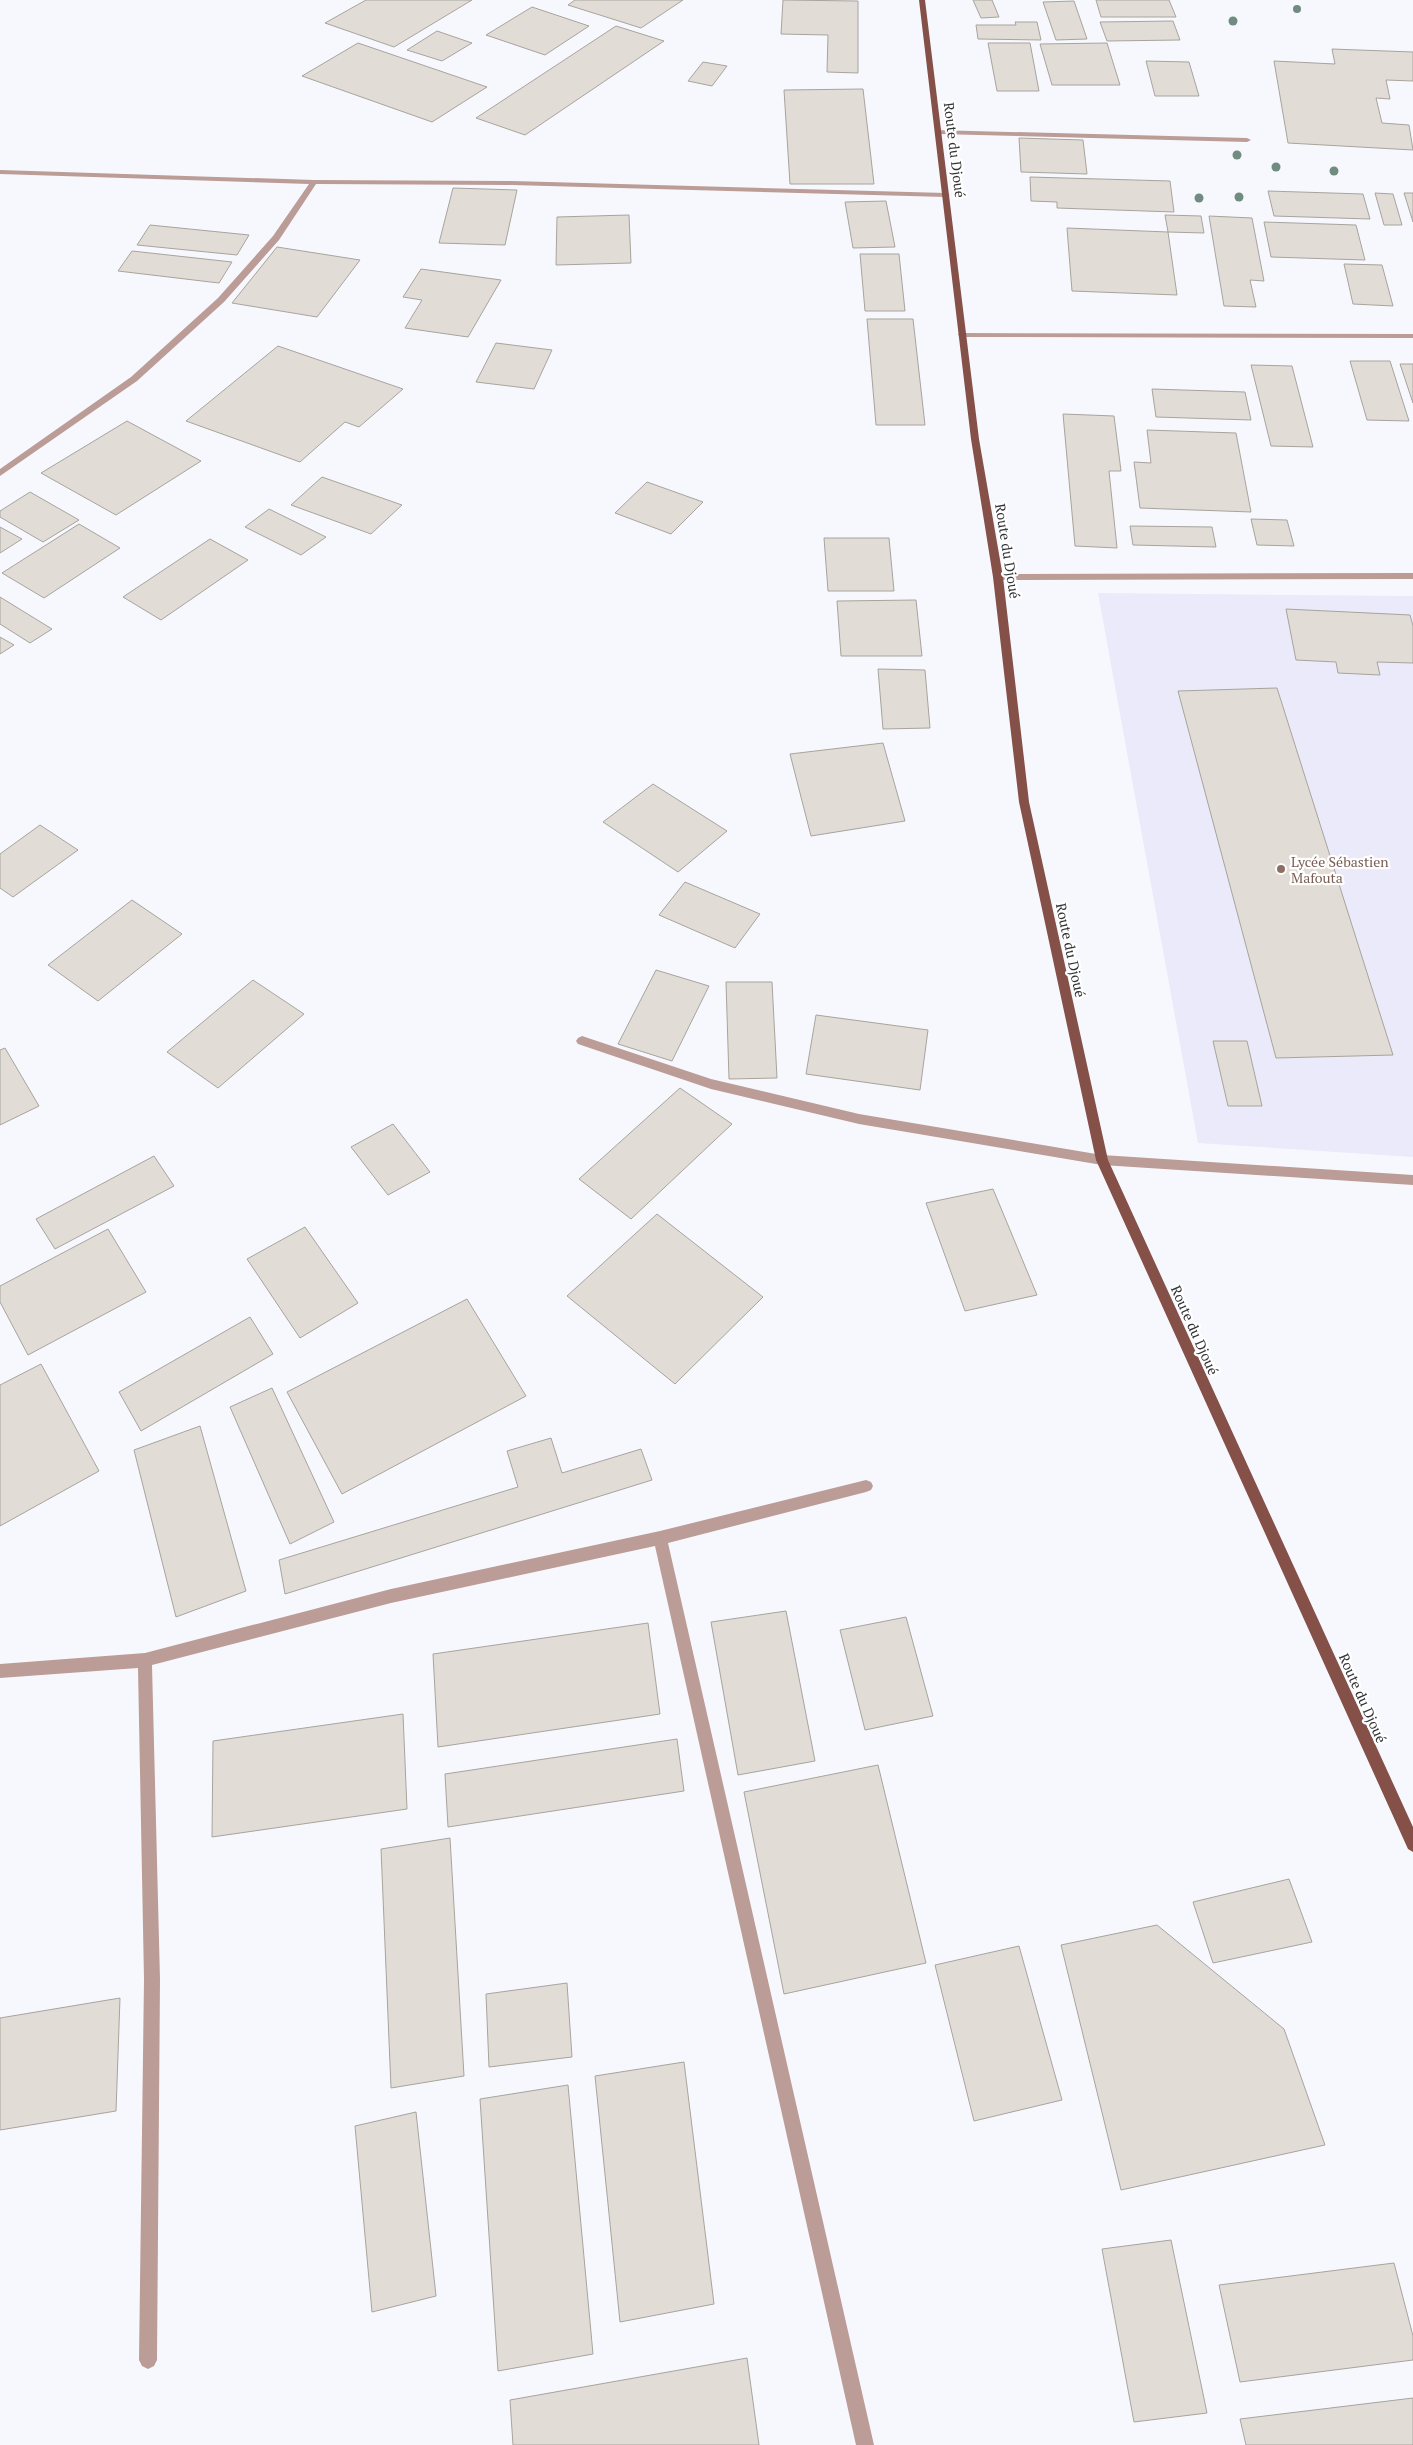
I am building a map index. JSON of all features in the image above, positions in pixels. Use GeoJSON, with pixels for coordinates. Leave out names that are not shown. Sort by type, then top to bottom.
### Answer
{"type":"FeatureCollection","features":[{"type":"Feature","properties":{"kind":"main road","name":"Route du Djoué"},"geometry":{"type":"LineString","coordinates":[[922,0],[975,439],[998,578],[1024,802],[1102,1160],[1413,1844]]}},
{"type":"Feature","properties":{"kind":"street"},"geometry":{"type":"LineString","coordinates":[[938,132],[1247,140]]}},
{"type":"Feature","properties":{"kind":"street"},"geometry":{"type":"LineString","coordinates":[[0,172],[314,182],[512,183],[946,196]]}},
{"type":"Feature","properties":{"kind":"street"},"geometry":{"type":"LineString","coordinates":[[0,474],[134,379],[221,300],[276,238],[314,182]]}},
{"type":"Feature","properties":{"kind":"street"},"geometry":{"type":"LineString","coordinates":[[962,335],[1413,336]]}},
{"type":"Feature","properties":{"kind":"street"},"geometry":{"type":"LineString","coordinates":[[998,578],[1413,576]]}},
{"type":"Feature","properties":{"kind":"street"},"geometry":{"type":"LineString","coordinates":[[582,1041],[711,1084],[859,1119],[1102,1160],[1413,1180]]}},
{"type":"Feature","properties":{"kind":"street"},"geometry":{"type":"LineString","coordinates":[[0,1671],[145,1660],[391,1596],[660,1538],[866,1486]]}},
{"type":"Feature","properties":{"kind":"street"},"geometry":{"type":"LineString","coordinates":[[660,1538],[865,2445]]}},
{"type":"Feature","properties":{"kind":"street"},"geometry":{"type":"LineString","coordinates":[[145,1660],[152,1979],[148,2360]]}},
{"type":"Feature","properties":{"kind":"shaded area","name":"Lycée Sébastien Mafouta"},"geometry":{"type":"Polygon","coordinates":[[[1098,593],[1413,596],[1413,1157],[1198,1143],[1098,593]]]}},
{"type":"Feature","properties":{"kind":"building"},"geometry":{"type":"Polygon","coordinates":[[[366,0],[472,0],[394,47],[325,23],[366,0]]]}},
{"type":"Feature","properties":{"kind":"building"},"geometry":{"type":"Polygon","coordinates":[[[575,0],[683,0],[641,28],[568,5],[575,0]]]}},
{"type":"Feature","properties":{"kind":"building"},"geometry":{"type":"Polygon","coordinates":[[[783,0],[858,1],[858,73],[827,72],[828,35],[781,34],[783,0]]]}},
{"type":"Feature","properties":{"kind":"building"},"geometry":{"type":"Polygon","coordinates":[[[973,0],[992,0],[999,17],[981,18],[973,0]]]}},
{"type":"Feature","properties":{"kind":"building"},"geometry":{"type":"Polygon","coordinates":[[[1096,0],[1169,0],[1176,17],[1101,17],[1096,0]]]}},
{"type":"Feature","properties":{"kind":"building"},"geometry":{"type":"Polygon","coordinates":[[[1074,1],[1087,39],[1056,40],[1043,2],[1074,1]]]}},
{"type":"Feature","properties":{"kind":"building"},"geometry":{"type":"Polygon","coordinates":[[[532,7],[589,26],[545,55],[486,35],[532,7]]]}},
{"type":"Feature","properties":{"kind":"building"},"geometry":{"type":"Polygon","coordinates":[[[1173,21],[1180,40],[1107,41],[1100,22],[1173,21]]]}},
{"type":"Feature","properties":{"kind":"building"},"geometry":{"type":"Polygon","coordinates":[[[1015,22],[1037,22],[1041,40],[978,39],[976,25],[1016,25],[1015,22]]]}},
{"type":"Feature","properties":{"kind":"building"},"geometry":{"type":"Polygon","coordinates":[[[616,26],[664,41],[525,135],[476,118],[616,26]]]}},
{"type":"Feature","properties":{"kind":"building"},"geometry":{"type":"Polygon","coordinates":[[[437,31],[472,43],[442,61],[407,50],[437,31]]]}},
{"type":"Feature","properties":{"kind":"building"},"geometry":{"type":"Polygon","coordinates":[[[358,43],[487,87],[432,122],[302,76],[358,43]]]}},
{"type":"Feature","properties":{"kind":"building"},"geometry":{"type":"Polygon","coordinates":[[[988,43],[1030,43],[1039,91],[997,91],[988,43]]]}},
{"type":"Feature","properties":{"kind":"building"},"geometry":{"type":"Polygon","coordinates":[[[1107,43],[1120,85],[1052,85],[1040,44],[1107,43]]]}},
{"type":"Feature","properties":{"kind":"building"},"geometry":{"type":"Polygon","coordinates":[[[1332,49],[1413,52],[1413,81],[1386,80],[1390,99],[1376,98],[1382,123],[1409,125],[1413,150],[1288,143],[1274,61],[1335,64],[1332,49]]]}},
{"type":"Feature","properties":{"kind":"building"},"geometry":{"type":"Polygon","coordinates":[[[1146,61],[1189,62],[1199,96],[1155,96],[1146,61]]]}},
{"type":"Feature","properties":{"kind":"building"},"geometry":{"type":"Polygon","coordinates":[[[703,62],[727,66],[712,86],[688,81],[703,62]]]}},
{"type":"Feature","properties":{"kind":"building"},"geometry":{"type":"Polygon","coordinates":[[[863,89],[874,184],[790,184],[784,90],[863,89]]]}},
{"type":"Feature","properties":{"kind":"building"},"geometry":{"type":"Polygon","coordinates":[[[1019,138],[1083,140],[1087,174],[1021,172],[1019,138]]]}},
{"type":"Feature","properties":{"kind":"building"},"geometry":{"type":"Polygon","coordinates":[[[1030,177],[1170,181],[1174,212],[1057,208],[1057,202],[1031,201],[1030,177]]]}},
{"type":"Feature","properties":{"kind":"building"},"geometry":{"type":"Polygon","coordinates":[[[453,188],[517,190],[505,245],[439,243],[453,188]]]}},
{"type":"Feature","properties":{"kind":"building"},"geometry":{"type":"Polygon","coordinates":[[[1268,191],[1363,194],[1370,219],[1274,216],[1268,191]]]}},
{"type":"Feature","properties":{"kind":"building"},"geometry":{"type":"Polygon","coordinates":[[[1375,193],[1393,194],[1402,225],[1384,225],[1375,193]]]}},
{"type":"Feature","properties":{"kind":"building"},"geometry":{"type":"Polygon","coordinates":[[[1404,193],[1413,193],[1413,222],[1404,193]]]}},
{"type":"Feature","properties":{"kind":"building"},"geometry":{"type":"Polygon","coordinates":[[[886,201],[895,247],[853,248],[845,202],[886,201]]]}},
{"type":"Feature","properties":{"kind":"building"},"geometry":{"type":"Polygon","coordinates":[[[629,215],[631,263],[556,265],[557,217],[629,215]]]}},
{"type":"Feature","properties":{"kind":"building"},"geometry":{"type":"Polygon","coordinates":[[[1165,215],[1201,216],[1204,233],[1168,232],[1165,215]]]}},
{"type":"Feature","properties":{"kind":"building"},"geometry":{"type":"Polygon","coordinates":[[[1209,216],[1252,218],[1264,281],[1250,280],[1256,307],[1224,306],[1209,216]]]}},
{"type":"Feature","properties":{"kind":"building"},"geometry":{"type":"Polygon","coordinates":[[[1264,222],[1356,225],[1365,260],[1271,257],[1264,222]]]}},
{"type":"Feature","properties":{"kind":"building"},"geometry":{"type":"Polygon","coordinates":[[[150,225],[249,235],[237,255],[137,245],[150,225]]]}},
{"type":"Feature","properties":{"kind":"building"},"geometry":{"type":"Polygon","coordinates":[[[1067,228],[1168,232],[1177,295],[1072,291],[1067,228]]]}},
{"type":"Feature","properties":{"kind":"building"},"geometry":{"type":"Polygon","coordinates":[[[277,247],[360,260],[317,317],[232,303],[277,247]]]}},
{"type":"Feature","properties":{"kind":"building"},"geometry":{"type":"Polygon","coordinates":[[[132,251],[232,262],[219,283],[118,271],[132,251]]]}},
{"type":"Feature","properties":{"kind":"building"},"geometry":{"type":"Polygon","coordinates":[[[860,254],[899,254],[905,311],[865,311],[860,254]]]}},
{"type":"Feature","properties":{"kind":"building"},"geometry":{"type":"Polygon","coordinates":[[[1344,264],[1382,265],[1393,306],[1353,304],[1344,264]]]}},
{"type":"Feature","properties":{"kind":"building"},"geometry":{"type":"Polygon","coordinates":[[[421,269],[501,280],[468,337],[405,328],[422,300],[403,297],[421,269]]]}},
{"type":"Feature","properties":{"kind":"building"},"geometry":{"type":"Polygon","coordinates":[[[867,319],[913,319],[925,425],[876,425],[867,319]]]}},
{"type":"Feature","properties":{"kind":"building"},"geometry":{"type":"Polygon","coordinates":[[[496,343],[552,350],[534,389],[476,382],[496,343]]]}},
{"type":"Feature","properties":{"kind":"building"},"geometry":{"type":"Polygon","coordinates":[[[278,346],[403,389],[359,427],[345,422],[300,462],[186,421],[278,346]]]}},
{"type":"Feature","properties":{"kind":"building"},"geometry":{"type":"Polygon","coordinates":[[[1350,361],[1390,361],[1409,421],[1367,420],[1350,361]]]}},
{"type":"Feature","properties":{"kind":"building"},"geometry":{"type":"Polygon","coordinates":[[[1400,364],[1413,364],[1413,403],[1400,364]]]}},
{"type":"Feature","properties":{"kind":"building"},"geometry":{"type":"Polygon","coordinates":[[[1251,365],[1292,366],[1313,447],[1271,446],[1251,365]]]}},
{"type":"Feature","properties":{"kind":"building"},"geometry":{"type":"Polygon","coordinates":[[[1152,389],[1245,392],[1251,420],[1156,417],[1152,389]]]}},
{"type":"Feature","properties":{"kind":"building"},"geometry":{"type":"Polygon","coordinates":[[[1063,414],[1114,416],[1121,471],[1109,471],[1117,548],[1075,546],[1063,414]]]}},
{"type":"Feature","properties":{"kind":"building"},"geometry":{"type":"Polygon","coordinates":[[[127,421],[201,461],[116,515],[41,473],[127,421]]]}},
{"type":"Feature","properties":{"kind":"building"},"geometry":{"type":"Polygon","coordinates":[[[1147,430],[1236,433],[1251,512],[1140,508],[1134,462],[1151,463],[1147,430]]]}},
{"type":"Feature","properties":{"kind":"building"},"geometry":{"type":"Polygon","coordinates":[[[322,477],[402,505],[371,534],[291,505],[322,477]]]}},
{"type":"Feature","properties":{"kind":"building"},"geometry":{"type":"Polygon","coordinates":[[[647,482],[703,502],[671,534],[615,513],[647,482]]]}},
{"type":"Feature","properties":{"kind":"building"},"geometry":{"type":"Polygon","coordinates":[[[30,492],[79,520],[43,542],[0,517],[0,511],[30,492]]]}},
{"type":"Feature","properties":{"kind":"building"},"geometry":{"type":"Polygon","coordinates":[[[269,509],[326,537],[301,555],[245,527],[269,509]]]}},
{"type":"Feature","properties":{"kind":"building"},"geometry":{"type":"Polygon","coordinates":[[[1251,519],[1287,520],[1294,546],[1257,545],[1251,519]]]}},
{"type":"Feature","properties":{"kind":"building"},"geometry":{"type":"Polygon","coordinates":[[[79,524],[120,548],[44,598],[2,573],[79,524]]]}},
{"type":"Feature","properties":{"kind":"building"},"geometry":{"type":"Polygon","coordinates":[[[1130,526],[1212,527],[1216,547],[1133,545],[1130,526]]]}},
{"type":"Feature","properties":{"kind":"building"},"geometry":{"type":"Polygon","coordinates":[[[0,527],[22,539],[0,553],[0,527]]]}},
{"type":"Feature","properties":{"kind":"building"},"geometry":{"type":"Polygon","coordinates":[[[824,538],[889,538],[894,591],[828,591],[824,538]]]}},
{"type":"Feature","properties":{"kind":"building"},"geometry":{"type":"Polygon","coordinates":[[[210,539],[248,560],[161,620],[123,597],[210,539]]]}},
{"type":"Feature","properties":{"kind":"building"},"geometry":{"type":"Polygon","coordinates":[[[0,597],[52,629],[30,643],[0,624],[0,597]]]}},
{"type":"Feature","properties":{"kind":"building"},"geometry":{"type":"Polygon","coordinates":[[[916,600],[922,656],[841,656],[837,601],[916,600]]]}},
{"type":"Feature","properties":{"kind":"building"},"geometry":{"type":"Polygon","coordinates":[[[1286,609],[1410,615],[1413,626],[1413,663],[1377,662],[1380,675],[1338,673],[1336,662],[1296,660],[1286,609]]]}},
{"type":"Feature","properties":{"kind":"building"},"geometry":{"type":"Polygon","coordinates":[[[0,637],[14,645],[0,654],[0,637]]]}},
{"type":"Feature","properties":{"kind":"building"},"geometry":{"type":"Polygon","coordinates":[[[878,669],[925,670],[930,728],[883,729],[878,669]]]}},
{"type":"Feature","properties":{"kind":"building"},"geometry":{"type":"Polygon","coordinates":[[[1277,688],[1393,1055],[1276,1058],[1178,691],[1277,688]]]}},
{"type":"Feature","properties":{"kind":"building"},"geometry":{"type":"Polygon","coordinates":[[[883,743],[905,821],[811,836],[790,754],[883,743]]]}},
{"type":"Feature","properties":{"kind":"building"},"geometry":{"type":"Polygon","coordinates":[[[653,784],[727,831],[678,872],[603,822],[653,784]]]}},
{"type":"Feature","properties":{"kind":"building"},"geometry":{"type":"Polygon","coordinates":[[[40,825],[78,850],[13,897],[0,888],[0,854],[40,825]]]}},
{"type":"Feature","properties":{"kind":"building"},"geometry":{"type":"Polygon","coordinates":[[[685,882],[760,914],[735,948],[659,915],[685,882]]]}},
{"type":"Feature","properties":{"kind":"building"},"geometry":{"type":"Polygon","coordinates":[[[132,900],[182,934],[98,1001],[48,965],[132,900]]]}},
{"type":"Feature","properties":{"kind":"building"},"geometry":{"type":"Polygon","coordinates":[[[656,970],[709,986],[672,1061],[618,1044],[656,970]]]}},
{"type":"Feature","properties":{"kind":"building"},"geometry":{"type":"Polygon","coordinates":[[[253,980],[304,1014],[218,1088],[167,1052],[253,980]]]}},
{"type":"Feature","properties":{"kind":"building"},"geometry":{"type":"Polygon","coordinates":[[[726,982],[772,982],[777,1078],[729,1079],[726,982]]]}},
{"type":"Feature","properties":{"kind":"building"},"geometry":{"type":"Polygon","coordinates":[[[816,1015],[928,1030],[920,1090],[806,1074],[816,1015]]]}},
{"type":"Feature","properties":{"kind":"building"},"geometry":{"type":"Polygon","coordinates":[[[1213,1041],[1247,1041],[1262,1106],[1228,1106],[1213,1041]]]}},
{"type":"Feature","properties":{"kind":"building"},"geometry":{"type":"Polygon","coordinates":[[[5,1048],[39,1106],[0,1125],[0,1050],[5,1048]]]}},
{"type":"Feature","properties":{"kind":"building"},"geometry":{"type":"Polygon","coordinates":[[[680,1088],[732,1124],[631,1219],[579,1179],[680,1088]]]}},
{"type":"Feature","properties":{"kind":"building"},"geometry":{"type":"Polygon","coordinates":[[[393,1124],[430,1172],[388,1195],[351,1147],[393,1124]]]}},
{"type":"Feature","properties":{"kind":"building"},"geometry":{"type":"Polygon","coordinates":[[[154,1156],[174,1186],[55,1249],[36,1219],[154,1156]]]}},
{"type":"Feature","properties":{"kind":"building"},"geometry":{"type":"Polygon","coordinates":[[[993,1189],[1037,1295],[965,1311],[926,1203],[993,1189]]]}},
{"type":"Feature","properties":{"kind":"building"},"geometry":{"type":"Polygon","coordinates":[[[657,1214],[763,1297],[675,1384],[567,1296],[657,1214]]]}},
{"type":"Feature","properties":{"kind":"building"},"geometry":{"type":"Polygon","coordinates":[[[305,1227],[358,1303],[300,1338],[247,1259],[305,1227]]]}},
{"type":"Feature","properties":{"kind":"building"},"geometry":{"type":"Polygon","coordinates":[[[108,1229],[146,1292],[28,1355],[0,1302],[0,1286],[108,1229]]]}},
{"type":"Feature","properties":{"kind":"building"},"geometry":{"type":"Polygon","coordinates":[[[467,1299],[526,1396],[342,1494],[287,1392],[467,1299]]]}},
{"type":"Feature","properties":{"kind":"building"},"geometry":{"type":"Polygon","coordinates":[[[250,1317],[273,1354],[141,1431],[119,1392],[250,1317]]]}},
{"type":"Feature","properties":{"kind":"building"},"geometry":{"type":"Polygon","coordinates":[[[41,1364],[99,1471],[0,1526],[0,1385],[41,1364]]]}},
{"type":"Feature","properties":{"kind":"building"},"geometry":{"type":"Polygon","coordinates":[[[272,1388],[334,1522],[290,1544],[230,1407],[272,1388]]]}},
{"type":"Feature","properties":{"kind":"building"},"geometry":{"type":"Polygon","coordinates":[[[200,1426],[246,1591],[176,1617],[134,1450],[200,1426]]]}},
{"type":"Feature","properties":{"kind":"building"},"geometry":{"type":"Polygon","coordinates":[[[551,1438],[562,1473],[641,1449],[652,1480],[285,1594],[279,1560],[518,1487],[507,1451],[551,1438]]]}},
{"type":"Feature","properties":{"kind":"building"},"geometry":{"type":"Polygon","coordinates":[[[786,1611],[815,1761],[738,1775],[711,1622],[786,1611]]]}},
{"type":"Feature","properties":{"kind":"building"},"geometry":{"type":"Polygon","coordinates":[[[906,1617],[933,1716],[865,1730],[840,1630],[906,1617]]]}},
{"type":"Feature","properties":{"kind":"building"},"geometry":{"type":"Polygon","coordinates":[[[648,1623],[660,1714],[438,1747],[433,1654],[648,1623]]]}},
{"type":"Feature","properties":{"kind":"building"},"geometry":{"type":"Polygon","coordinates":[[[403,1714],[407,1809],[212,1837],[213,1741],[403,1714]]]}},
{"type":"Feature","properties":{"kind":"building"},"geometry":{"type":"Polygon","coordinates":[[[677,1739],[684,1791],[448,1827],[445,1774],[677,1739]]]}},
{"type":"Feature","properties":{"kind":"building"},"geometry":{"type":"Polygon","coordinates":[[[878,1765],[926,1963],[784,1994],[744,1792],[878,1765]]]}},
{"type":"Feature","properties":{"kind":"building"},"geometry":{"type":"Polygon","coordinates":[[[450,1838],[464,2076],[391,2088],[381,1849],[450,1838]]]}},
{"type":"Feature","properties":{"kind":"building"},"geometry":{"type":"Polygon","coordinates":[[[1289,1879],[1312,1942],[1213,1963],[1193,1902],[1289,1879]]]}},
{"type":"Feature","properties":{"kind":"building"},"geometry":{"type":"Polygon","coordinates":[[[1157,1925],[1284,2029],[1325,2145],[1121,2190],[1061,1945],[1157,1925]]]}},
{"type":"Feature","properties":{"kind":"building"},"geometry":{"type":"Polygon","coordinates":[[[1019,1946],[1062,2100],[974,2121],[935,1965],[1019,1946]]]}},
{"type":"Feature","properties":{"kind":"building"},"geometry":{"type":"Polygon","coordinates":[[[567,1983],[572,2057],[489,2067],[486,1994],[567,1983]]]}},
{"type":"Feature","properties":{"kind":"building"},"geometry":{"type":"Polygon","coordinates":[[[120,1998],[116,2111],[0,2130],[0,2018],[120,1998]]]}},
{"type":"Feature","properties":{"kind":"building"},"geometry":{"type":"Polygon","coordinates":[[[684,2062],[714,2304],[620,2322],[595,2076],[684,2062]]]}},
{"type":"Feature","properties":{"kind":"building"},"geometry":{"type":"Polygon","coordinates":[[[568,2085],[593,2354],[498,2371],[480,2099],[568,2085]]]}},
{"type":"Feature","properties":{"kind":"building"},"geometry":{"type":"Polygon","coordinates":[[[416,2112],[436,2296],[372,2312],[355,2126],[416,2112]]]}},
{"type":"Feature","properties":{"kind":"building"},"geometry":{"type":"Polygon","coordinates":[[[1171,2240],[1207,2413],[1134,2422],[1102,2249],[1171,2240]]]}},
{"type":"Feature","properties":{"kind":"building"},"geometry":{"type":"Polygon","coordinates":[[[1394,2263],[1413,2336],[1413,2360],[1240,2382],[1219,2285],[1394,2263]]]}},
{"type":"Feature","properties":{"kind":"building"},"geometry":{"type":"Polygon","coordinates":[[[747,2358],[759,2445],[513,2445],[510,2400],[747,2358]]]}},
{"type":"Feature","properties":{"kind":"building"},"geometry":{"type":"Polygon","coordinates":[[[1413,2398],[1413,2445],[1246,2445],[1240,2419],[1413,2398]]]}},
{"type":"Feature","properties":{"kind":"place","name":"Lycée Sébastien Mafouta"},"geometry":{"type":"Point","coordinates":[1281,869]}}]}
